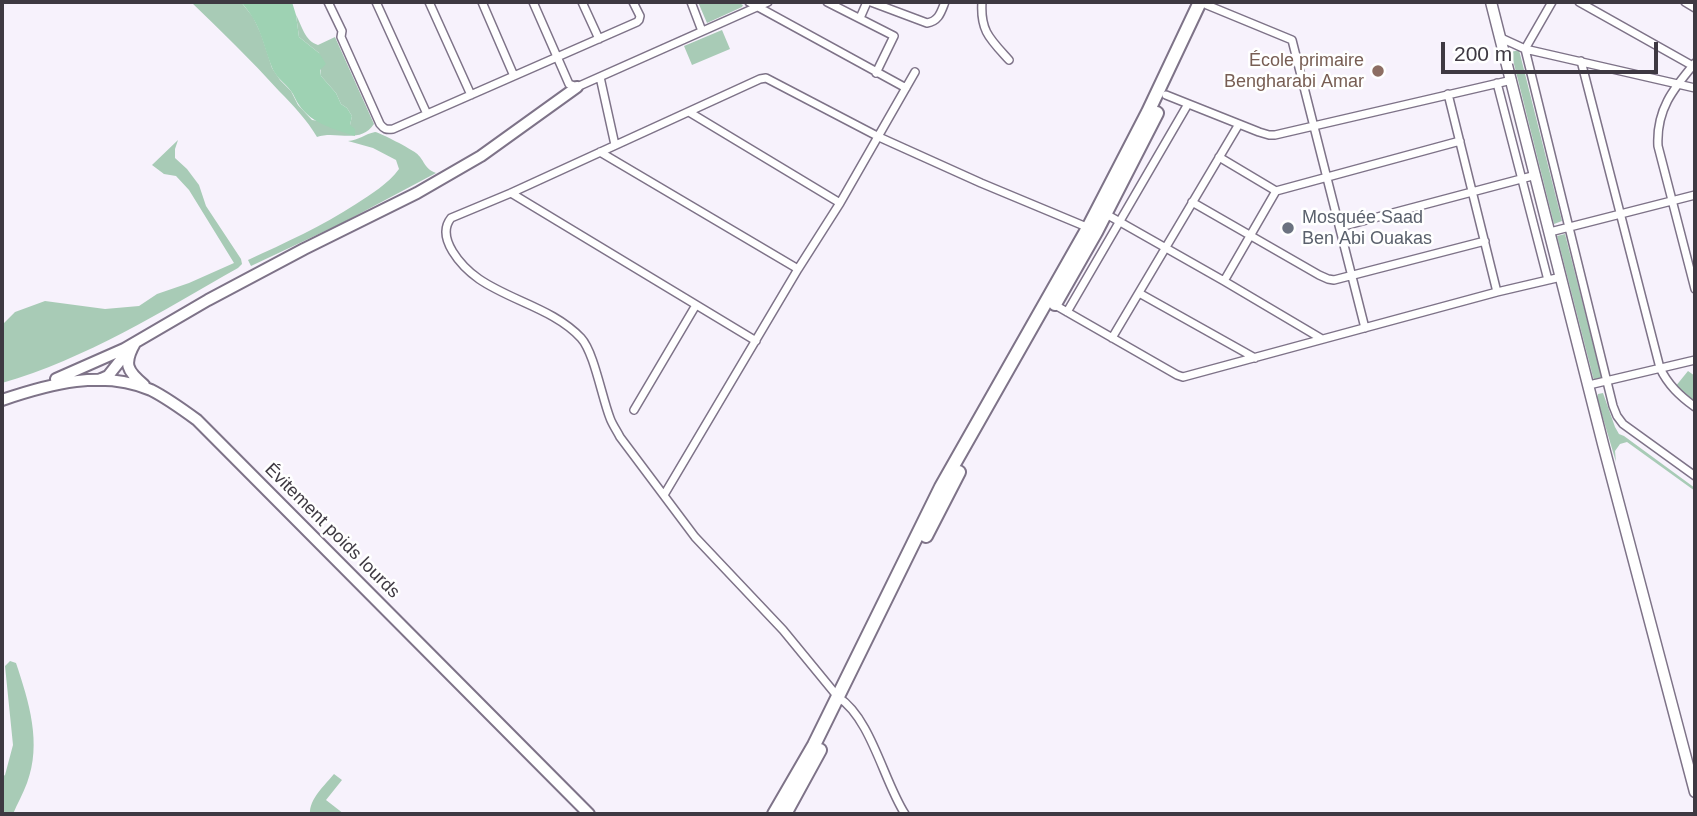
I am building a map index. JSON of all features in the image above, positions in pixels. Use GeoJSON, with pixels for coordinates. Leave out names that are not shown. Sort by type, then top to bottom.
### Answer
{"type":"FeatureCollection","features":[{"type":"Feature","properties":{"kind":"main road"},"geometry":{"type":"LineString","coordinates":[[785,814],[810,770],[937,496],[1092,230],[1106,214],[1166,95],[1205,3]]}},
{"type":"Feature","properties":{"kind":"main road"},"geometry":{"type":"LineString","coordinates":[[775,814],[841,699],[953,484],[1055,305],[1205,3]]}},
{"type":"Feature","properties":{"kind":"main road"},"geometry":{"type":"LineString","coordinates":[[37,388],[136,342],[208,300],[417,193],[481,156],[577,87]]}},
{"type":"Feature","properties":{"kind":"main road"},"geometry":{"type":"LineString","coordinates":[[114,353],[100,369],[105,379],[136,342]]}},
{"type":"Feature","properties":{"kind":"main road"},"geometry":{"type":"LineString","coordinates":[[136,342],[127,360],[130,370],[149,390]]}},
{"type":"Feature","properties":{"kind":"main road","name":"Évitement poids lourds"},"geometry":{"type":"LineString","coordinates":[[2,400],[64,382],[105,379],[135,384],[165,397],[197,420],[589,814]]}},
{"type":"Feature","properties":{"kind":"street"},"geometry":{"type":"LineString","coordinates":[[330,2],[342,31],[341,37],[384,129],[393,129],[639,20],[640,16],[633,2]]}},
{"type":"Feature","properties":{"kind":"street"},"geometry":{"type":"LineString","coordinates":[[376,2],[427,114]]}},
{"type":"Feature","properties":{"kind":"street"},"geometry":{"type":"LineString","coordinates":[[429,2],[471,95]]}},
{"type":"Feature","properties":{"kind":"street"},"geometry":{"type":"LineString","coordinates":[[482,2],[514,76]]}},
{"type":"Feature","properties":{"kind":"street"},"geometry":{"type":"LineString","coordinates":[[533,2],[569,84],[577,87],[768,2]]}},
{"type":"Feature","properties":{"kind":"street"},"geometry":{"type":"LineString","coordinates":[[582,2],[599,39]]}},
{"type":"Feature","properties":{"kind":"street"},"geometry":{"type":"LineString","coordinates":[[691,2],[702,31]]}},
{"type":"Feature","properties":{"kind":"street"},"geometry":{"type":"LineString","coordinates":[[750,2],[906,88]]}},
{"type":"Feature","properties":{"kind":"street"},"geometry":{"type":"LineString","coordinates":[[827,2],[894,36],[876,72]]}},
{"type":"Feature","properties":{"kind":"street"},"geometry":{"type":"LineString","coordinates":[[860,18],[869,2],[927,23],[940,16],[945,2]]}},
{"type":"Feature","properties":{"kind":"street"},"geometry":{"type":"LineString","coordinates":[[982,2],[983,25],[990,38],[1009,60]]}},
{"type":"Feature","properties":{"kind":"street"},"geometry":{"type":"LineString","coordinates":[[1491,2],[1695,792]]}},
{"type":"Feature","properties":{"kind":"street"},"geometry":{"type":"LineString","coordinates":[[1552,2],[1525,48],[1617,416],[1623,424],[1695,476]]}},
{"type":"Feature","properties":{"kind":"street"},"geometry":{"type":"LineString","coordinates":[[1579,2],[1694,65],[1666,103],[1657,132],[1658,146],[1695,289]]}},
{"type":"Feature","properties":{"kind":"street"},"geometry":{"type":"LineString","coordinates":[[1685,2],[1695,8]]}},
{"type":"Feature","properties":{"kind":"street"},"geometry":{"type":"LineString","coordinates":[[1205,3],[1292,40],[1365,328]]}},
{"type":"Feature","properties":{"kind":"street"},"geometry":{"type":"LineString","coordinates":[[1501,38],[1525,48],[1695,88]]}},
{"type":"Feature","properties":{"kind":"street"},"geometry":{"type":"LineString","coordinates":[[1581,61],[1660,368],[1680,396],[1695,407]]}},
{"type":"Feature","properties":{"kind":"street"},"geometry":{"type":"LineString","coordinates":[[664,495],[840,203],[915,72]]}},
{"type":"Feature","properties":{"kind":"street"},"geometry":{"type":"LineString","coordinates":[[600,77],[615,145]]}},
{"type":"Feature","properties":{"kind":"street"},"geometry":{"type":"LineString","coordinates":[[905,814],[863,726],[783,630],[695,537],[620,437],[611,420],[583,339],[565,324],[480,280],[462,263],[449,245],[445,232],[446,224],[451,218],[765,78],[879,137],[1092,230]]}},
{"type":"Feature","properties":{"kind":"street"},"geometry":{"type":"LineString","coordinates":[[1166,95],[1269,135],[1315,127],[1512,80]]}},
{"type":"Feature","properties":{"kind":"street"},"geometry":{"type":"LineString","coordinates":[[1497,83],[1548,280]]}},
{"type":"Feature","properties":{"kind":"street"},"geometry":{"type":"LineString","coordinates":[[1448,94],[1497,292]]}},
{"type":"Feature","properties":{"kind":"street"},"geometry":{"type":"LineString","coordinates":[[1067,312],[1188,104]]}},
{"type":"Feature","properties":{"kind":"street"},"geometry":{"type":"LineString","coordinates":[[689,112],[840,203]]}},
{"type":"Feature","properties":{"kind":"street"},"geometry":{"type":"LineString","coordinates":[[1112,338],[1239,124]]}},
{"type":"Feature","properties":{"kind":"street"},"geometry":{"type":"LineString","coordinates":[[1224,281],[1276,191],[1460,141]]}},
{"type":"Feature","properties":{"kind":"street"},"geometry":{"type":"LineString","coordinates":[[600,152],[799,270]]}},
{"type":"Feature","properties":{"kind":"street"},"geometry":{"type":"LineString","coordinates":[[1219,157],[1276,191]]}},
{"type":"Feature","properties":{"kind":"street"},"geometry":{"type":"LineString","coordinates":[[1340,228],[1536,175]]}},
{"type":"Feature","properties":{"kind":"street"},"geometry":{"type":"LineString","coordinates":[[512,193],[756,341]]}},
{"type":"Feature","properties":{"kind":"street"},"geometry":{"type":"LineString","coordinates":[[1550,232],[1695,195]]}},
{"type":"Feature","properties":{"kind":"street"},"geometry":{"type":"LineString","coordinates":[[1192,202],[1334,280],[1485,241]]}},
{"type":"Feature","properties":{"kind":"street"},"geometry":{"type":"LineString","coordinates":[[1106,214],[1322,339]]}},
{"type":"Feature","properties":{"kind":"street"},"geometry":{"type":"LineString","coordinates":[[1686,253],[1695,250]]}},
{"type":"Feature","properties":{"kind":"street"},"geometry":{"type":"LineString","coordinates":[[1055,305],[1183,377],[1561,277]]}},
{"type":"Feature","properties":{"kind":"street"},"geometry":{"type":"LineString","coordinates":[[1139,293],[1255,358]]}},
{"type":"Feature","properties":{"kind":"street"},"geometry":{"type":"LineString","coordinates":[[634,410],[696,304]]}},
{"type":"Feature","properties":{"kind":"street"},"geometry":{"type":"LineString","coordinates":[[1589,386],[1695,360]]}},
{"type":"Feature","properties":{"kind":"green space"},"geometry":{"type":"Polygon","coordinates":[[[191,2],[241,2],[253,17],[261,34],[272,68],[291,91],[298,105],[312,120],[350,125],[352,116],[321,76],[319,53],[299,37],[296,15],[304,33],[314,43],[318,45],[335,37],[374,124],[362,134],[317,137],[247,57],[191,2]]]}},
{"type":"Feature","properties":{"kind":"green space"},"geometry":{"type":"Polygon","coordinates":[[[241,2],[292,2],[299,37],[319,53],[326,64],[320,70],[321,76],[352,116],[350,125],[355,129],[355,136],[324,125],[304,112],[275,73],[257,25],[241,2]]]}},
{"type":"Feature","properties":{"kind":"green space"},"geometry":{"type":"Polygon","coordinates":[[[698,2],[737,2],[743,5],[707,23],[698,2]]]}},
{"type":"Feature","properties":{"kind":"green space"},"geometry":{"type":"Polygon","coordinates":[[[722,30],[730,49],[692,65],[684,46],[722,30]]]}},
{"type":"Feature","properties":{"kind":"green space"},"geometry":{"type":"Polygon","coordinates":[[[1519,50],[1562,221],[1554,224],[1511,52],[1519,50]]]}},
{"type":"Feature","properties":{"kind":"green space"},"geometry":{"type":"Polygon","coordinates":[[[375,132],[413,151],[436,173],[342,223],[251,266],[248,260],[343,212],[395,174],[399,169],[396,160],[373,148],[348,141],[375,132]]]}},
{"type":"Feature","properties":{"kind":"green space"},"geometry":{"type":"Polygon","coordinates":[[[178,140],[175,158],[199,185],[206,206],[242,264],[152,317],[94,347],[64,361],[2,383],[2,325],[15,312],[45,301],[105,309],[139,306],[157,294],[234,263],[189,190],[176,176],[164,174],[152,165],[178,140]]]}},
{"type":"Feature","properties":{"kind":"green space"},"geometry":{"type":"Polygon","coordinates":[[[1565,234],[1602,379],[1594,381],[1557,236],[1565,234]]]}},
{"type":"Feature","properties":{"kind":"green space"},"geometry":{"type":"Polygon","coordinates":[[[1688,371],[1695,376],[1695,402],[1675,387],[1688,371]]]}},
{"type":"Feature","properties":{"kind":"green space"},"geometry":{"type":"Polygon","coordinates":[[[1603,393],[1619,434],[1695,488],[1695,491],[1627,442],[1620,444],[1615,451],[1616,462],[1597,398],[1598,394],[1603,393]]]}},
{"type":"Feature","properties":{"kind":"green space"},"geometry":{"type":"Polygon","coordinates":[[[10,661],[16,663],[29,708],[34,738],[27,783],[13,814],[2,814],[2,777],[5,775],[13,745],[5,666],[10,661]]]}},
{"type":"Feature","properties":{"kind":"green space"},"geometry":{"type":"Polygon","coordinates":[[[334,774],[342,780],[326,800],[344,814],[310,814],[315,798],[334,774]]]}},
{"type":"Feature","properties":{"kind":"place","name":"École primaire Bengharabi Amar"},"geometry":{"type":"Point","coordinates":[1378,71]}},
{"type":"Feature","properties":{"kind":"place","name":"Mosquée Saad Ben Abi Ouakas"},"geometry":{"type":"Point","coordinates":[1288,228]}}]}
